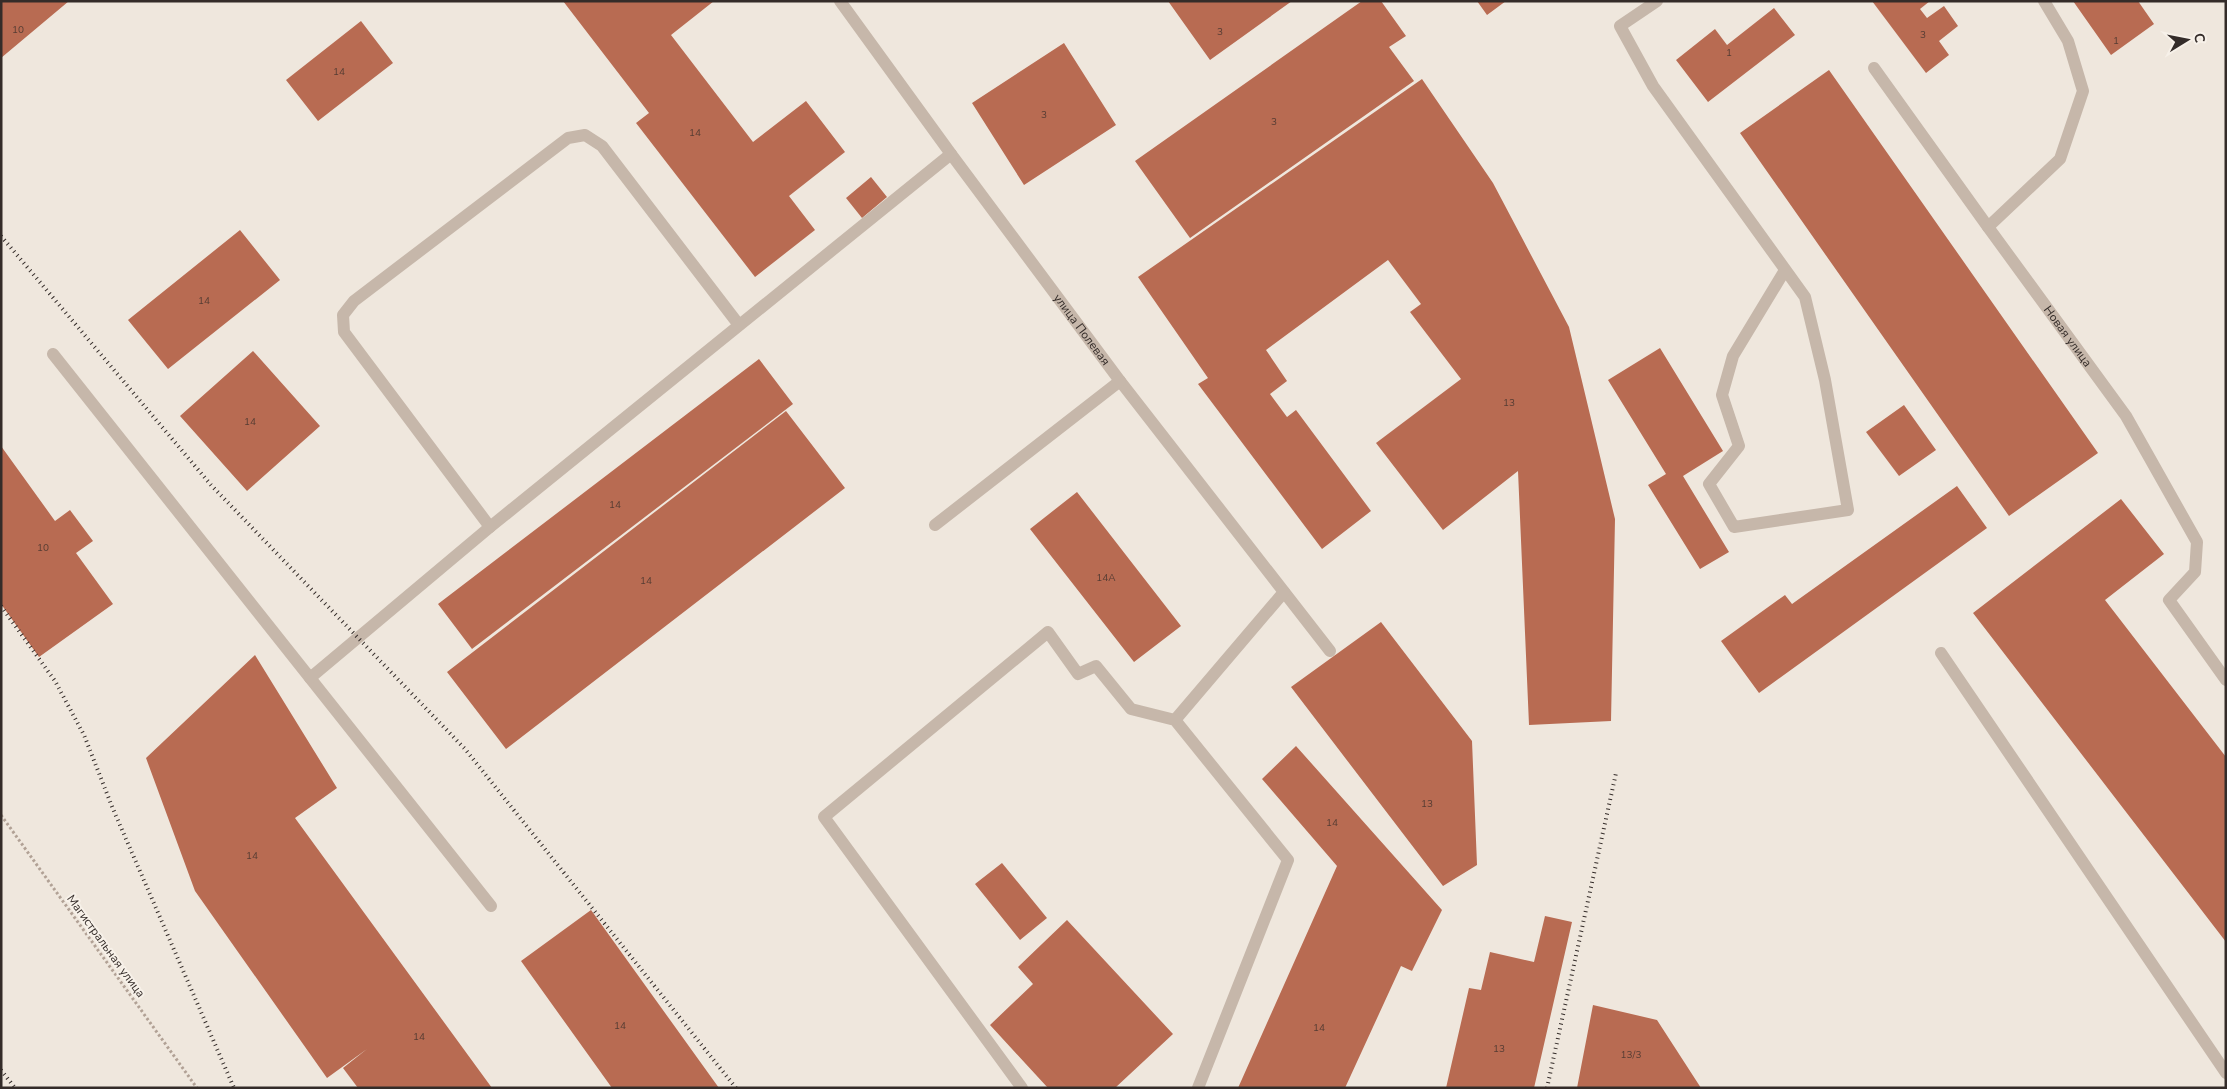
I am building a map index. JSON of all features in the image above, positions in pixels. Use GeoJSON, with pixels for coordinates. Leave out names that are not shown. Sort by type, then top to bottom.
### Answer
{"type":"FeatureCollection","features":[{"type":"Feature","properties":{"kind":"street","name":"улица Полевая"},"geometry":{"type":"LineString","coordinates":[[840,1],[1120,381],[1330,652]]}},
{"type":"Feature","properties":{"kind":"street"},"geometry":{"type":"LineString","coordinates":[[1656,1],[1620,26],[1653,86],[1804,296],[1825,380],[1848,510],[1734,527],[1709,484],[1739,446],[1722,395],[1733,356],[1785,270]]}},
{"type":"Feature","properties":{"kind":"street"},"geometry":{"type":"LineString","coordinates":[[1874,68],[1988,227],[2060,159],[2083,91],[2068,42],[2044,1]]}},
{"type":"Feature","properties":{"kind":"street"},"geometry":{"type":"LineString","coordinates":[[490,526],[344,332],[343,315],[354,301],[568,138],[585,135],[602,146],[739,326]]}},
{"type":"Feature","properties":{"kind":"street"},"geometry":{"type":"LineString","coordinates":[[310,678],[490,526],[951,154]]}},
{"type":"Feature","properties":{"kind":"street","name":"Новая улица"},"geometry":{"type":"LineString","coordinates":[[1988,227],[2126,416],[2197,542],[2194,572],[2169,600],[2224,677]]}},
{"type":"Feature","properties":{"kind":"street"},"geometry":{"type":"LineString","coordinates":[[53,354],[491,906]]}},
{"type":"Feature","properties":{"kind":"street"},"geometry":{"type":"LineString","coordinates":[[935,525],[1120,381]]}},
{"type":"Feature","properties":{"kind":"street"},"geometry":{"type":"LineString","coordinates":[[1175,720],[1284,592]]}},
{"type":"Feature","properties":{"kind":"street"},"geometry":{"type":"LineString","coordinates":[[1022,1088],[824,817],[1048,632],[1078,674],[1096,666],[1130,708],[1175,720],[1288,860],[1198,1088]]}},
{"type":"Feature","properties":{"kind":"street"},"geometry":{"type":"LineString","coordinates":[[1941,653],[2226,1073]]}},
{"type":"Feature","properties":{"kind":"path","name":"Магистральная улица"},"geometry":{"type":"LineString","coordinates":[[1,815],[197,1088]]}},
{"type":"Feature","properties":{"kind":"building"},"geometry":{"type":"Polygon","coordinates":[[[1,1],[69,1],[1,58],[1,1]]]}},
{"type":"Feature","properties":{"kind":"building"},"geometry":{"type":"Polygon","coordinates":[[[563,1],[714,1],[671,35],[753,142],[806,101],[845,152],[789,196],[815,230],[755,277],[636,123],[649,113],[563,1]]]}},
{"type":"Feature","properties":{"kind":"building"},"geometry":{"type":"Polygon","coordinates":[[[1168,1],[1292,1],[1210,60],[1168,1]]]}},
{"type":"Feature","properties":{"kind":"building"},"geometry":{"type":"Polygon","coordinates":[[[1362,1],[1381,1],[1406,36],[1389,47],[1414,81],[1190,238],[1135,161],[1362,1]]]}},
{"type":"Feature","properties":{"kind":"building"},"geometry":{"type":"Polygon","coordinates":[[[1477,1],[1506,1],[1487,15],[1477,1]]]}},
{"type":"Feature","properties":{"kind":"building"},"geometry":{"type":"Polygon","coordinates":[[[1872,1],[1930,1],[1920,9],[1927,18],[1944,6],[1958,26],[1939,41],[1949,55],[1926,73],[1872,1]]]}},
{"type":"Feature","properties":{"kind":"building"},"geometry":{"type":"Polygon","coordinates":[[[2073,1],[2138,1],[2154,24],[2111,55],[2073,1]]]}},
{"type":"Feature","properties":{"kind":"building"},"geometry":{"type":"Polygon","coordinates":[[[1774,8],[1795,35],[1708,102],[1676,60],[1715,29],[1727,45],[1774,8]]]}},
{"type":"Feature","properties":{"kind":"building"},"geometry":{"type":"Polygon","coordinates":[[[361,21],[393,63],[318,121],[286,80],[361,21]]]}},
{"type":"Feature","properties":{"kind":"building"},"geometry":{"type":"Polygon","coordinates":[[[1064,43],[1116,125],[1024,185],[972,103],[1064,43]]]}},
{"type":"Feature","properties":{"kind":"building"},"geometry":{"type":"Polygon","coordinates":[[[1829,70],[2098,453],[2009,516],[1740,133],[1829,70]]]}},
{"type":"Feature","properties":{"kind":"building"},"geometry":{"type":"Polygon","coordinates":[[[1422,79],[1493,183],[1569,327],[1615,519],[1611,721],[1529,725],[1518,471],[1443,530],[1376,443],[1461,379],[1410,312],[1421,304],[1388,260],[1266,350],[1287,381],[1270,394],[1287,417],[1296,410],[1371,511],[1322,549],[1198,384],[1208,378],[1138,277],[1422,79]]]}},
{"type":"Feature","properties":{"kind":"building"},"geometry":{"type":"Polygon","coordinates":[[[871,177],[887,197],[862,218],[846,198],[871,177]]]}},
{"type":"Feature","properties":{"kind":"building"},"geometry":{"type":"Polygon","coordinates":[[[240,230],[280,280],[168,369],[128,320],[240,230]]]}},
{"type":"Feature","properties":{"kind":"building"},"geometry":{"type":"Polygon","coordinates":[[[1660,348],[1723,451],[1683,476],[1729,552],[1700,569],[1648,485],[1666,474],[1608,380],[1660,348]]]}},
{"type":"Feature","properties":{"kind":"building"},"geometry":{"type":"Polygon","coordinates":[[[253,351],[320,426],[247,491],[180,416],[253,351]]]}},
{"type":"Feature","properties":{"kind":"building"},"geometry":{"type":"Polygon","coordinates":[[[759,359],[793,404],[472,649],[438,604],[759,359]]]}},
{"type":"Feature","properties":{"kind":"building"},"geometry":{"type":"Polygon","coordinates":[[[1904,405],[1936,450],[1899,476],[1866,432],[1904,405]]]}},
{"type":"Feature","properties":{"kind":"building"},"geometry":{"type":"Polygon","coordinates":[[[786,411],[845,488],[506,749],[447,672],[786,411]]]}},
{"type":"Feature","properties":{"kind":"building"},"geometry":{"type":"Polygon","coordinates":[[[1,446],[55,521],[70,510],[93,541],[76,553],[113,604],[39,657],[1,604],[1,446]]]}},
{"type":"Feature","properties":{"kind":"building"},"geometry":{"type":"Polygon","coordinates":[[[1957,486],[1987,528],[1759,693],[1721,641],[1785,595],[1792,604],[1957,486]]]}},
{"type":"Feature","properties":{"kind":"building"},"geometry":{"type":"Polygon","coordinates":[[[1077,492],[1181,626],[1134,662],[1030,529],[1077,492]]]}},
{"type":"Feature","properties":{"kind":"building"},"geometry":{"type":"Polygon","coordinates":[[[2121,499],[2164,554],[2105,600],[2226,757],[2226,942],[1973,613],[2121,499]]]}},
{"type":"Feature","properties":{"kind":"building"},"geometry":{"type":"Polygon","coordinates":[[[1381,622],[1472,741],[1477,865],[1443,886],[1291,687],[1381,622]]]}},
{"type":"Feature","properties":{"kind":"building"},"geometry":{"type":"Polygon","coordinates":[[[255,655],[337,788],[295,818],[492,1088],[358,1088],[343,1068],[367,1049],[327,1078],[195,891],[146,758],[255,655]]]}},
{"type":"Feature","properties":{"kind":"building"},"geometry":{"type":"Polygon","coordinates":[[[1296,746],[1442,910],[1412,971],[1401,966],[1345,1088],[1238,1088],[1337,866],[1262,779],[1296,746]]]}},
{"type":"Feature","properties":{"kind":"building"},"geometry":{"type":"Polygon","coordinates":[[[1002,863],[1047,918],[1020,940],[975,884],[1002,863]]]}},
{"type":"Feature","properties":{"kind":"building"},"geometry":{"type":"Polygon","coordinates":[[[591,910],[719,1088],[612,1088],[521,961],[591,910]]]}},
{"type":"Feature","properties":{"kind":"building"},"geometry":{"type":"Polygon","coordinates":[[[1545,916],[1572,922],[1534,1088],[1446,1088],[1469,988],[1481,990],[1490,952],[1534,962],[1545,916]]]}},
{"type":"Feature","properties":{"kind":"building"},"geometry":{"type":"Polygon","coordinates":[[[1067,920],[1173,1034],[1115,1088],[1048,1088],[990,1025],[1033,984],[1018,967],[1067,920]]]}},
{"type":"Feature","properties":{"kind":"building"},"geometry":{"type":"Polygon","coordinates":[[[1593,1005],[1657,1020],[1701,1088],[1577,1088],[1593,1005]]]}},
{"type":"Feature","properties":{"kind":"railway"},"geometry":{"type":"LineString","coordinates":[[1,236],[211,485],[465,749],[736,1088]]}},
{"type":"Feature","properties":{"kind":"railway"},"geometry":{"type":"LineString","coordinates":[[1,606],[55,681],[84,735],[113,809],[234,1088]]}},
{"type":"Feature","properties":{"kind":"railway"},"geometry":{"type":"LineString","coordinates":[[1547,1088],[1616,773]]}},
{"type":"Feature","properties":{"kind":"railway"},"geometry":{"type":"LineString","coordinates":[[1,1070],[15,1088]]}}]}
